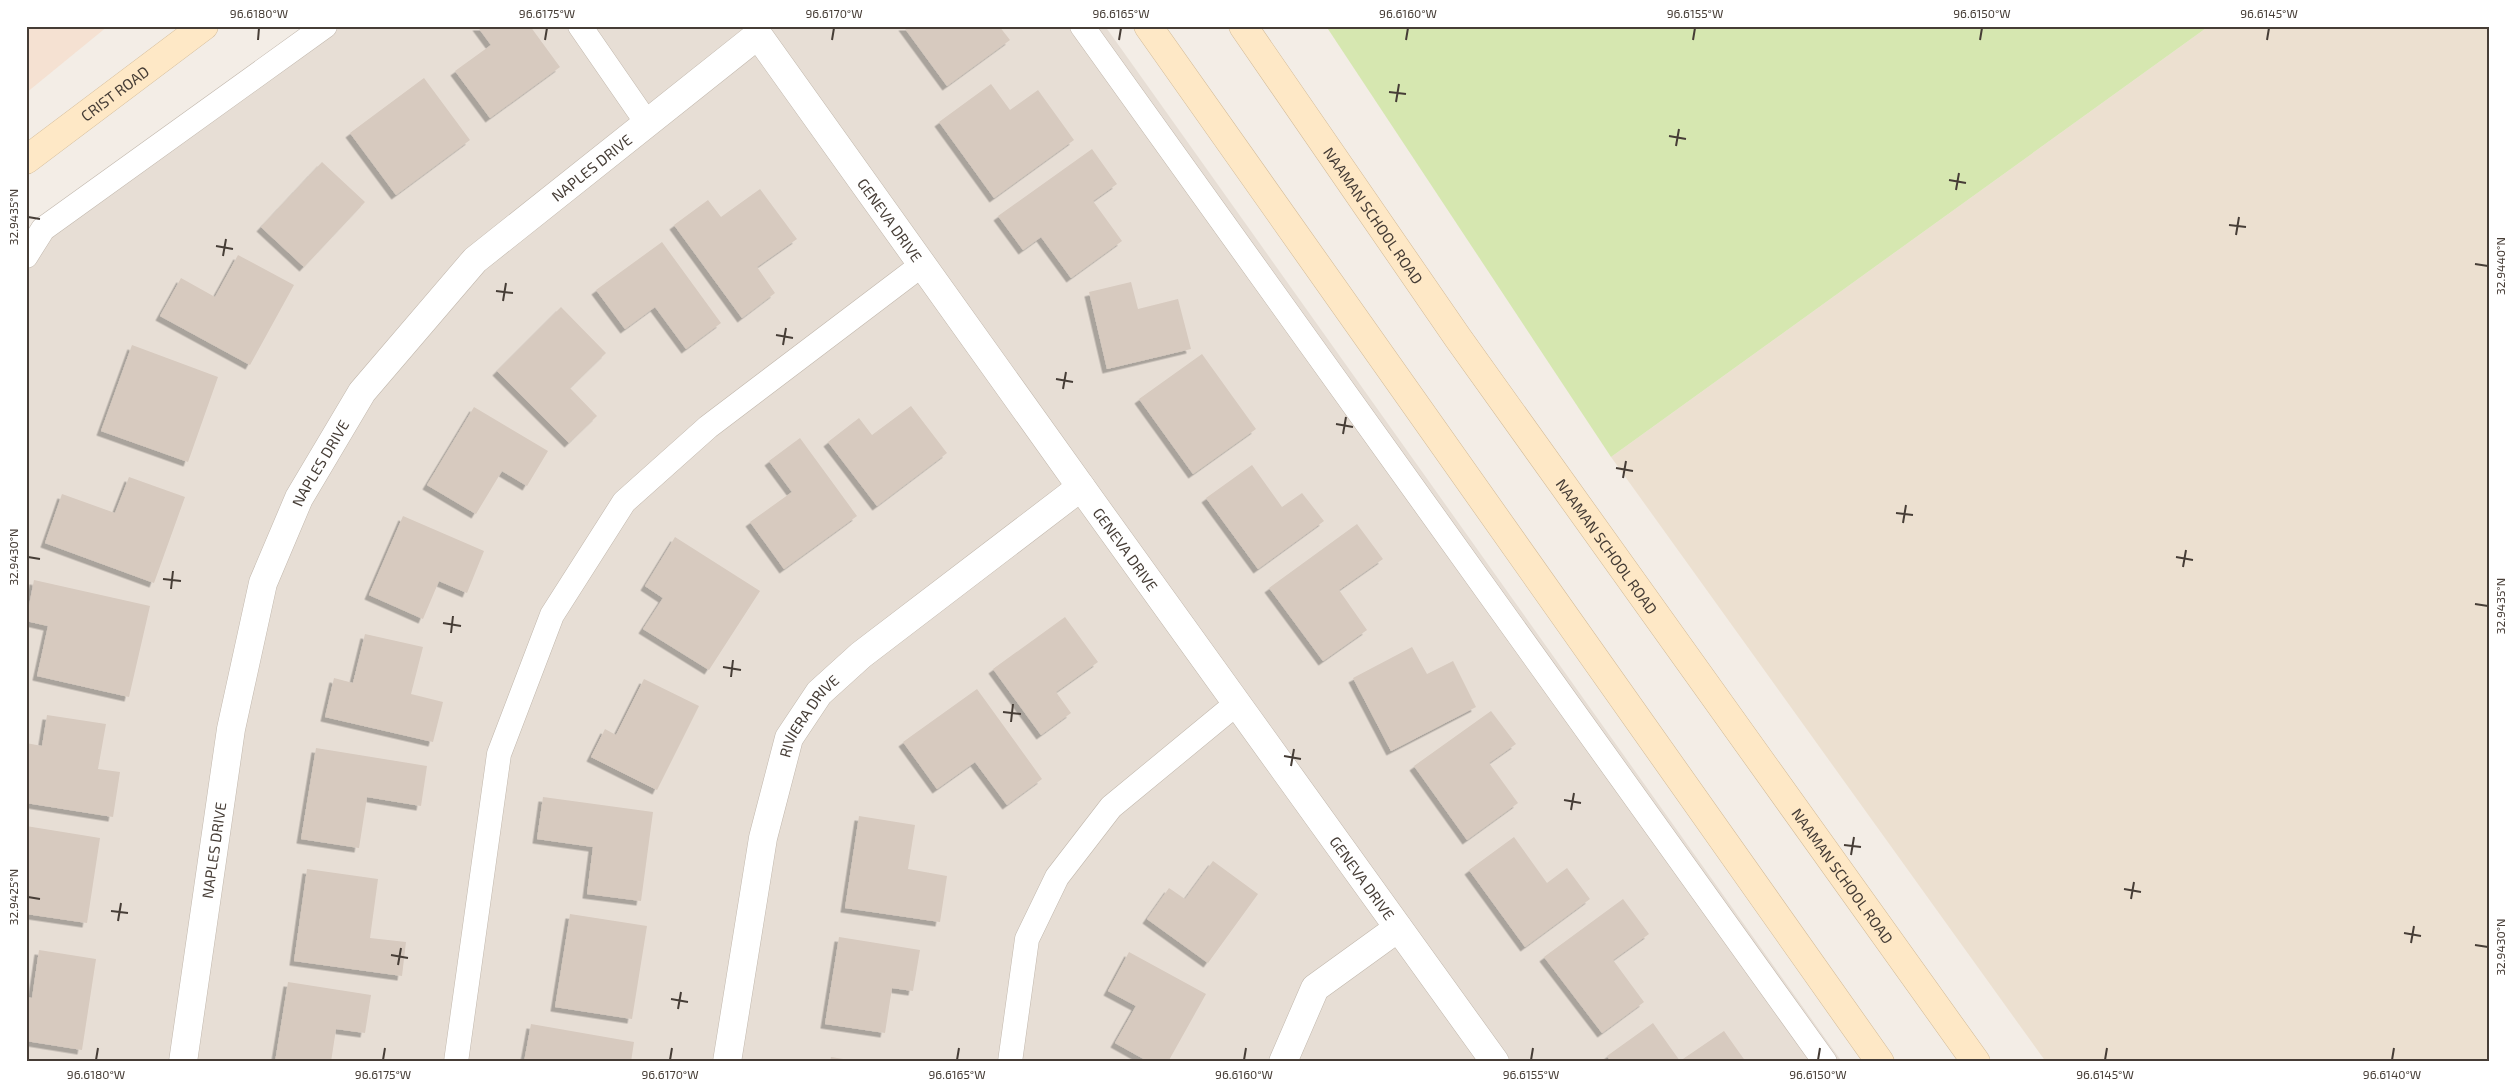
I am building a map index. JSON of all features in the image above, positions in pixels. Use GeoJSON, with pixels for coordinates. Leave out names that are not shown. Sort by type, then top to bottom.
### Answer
{"type":"FeatureCollection","features":[{"type":"Feature","properties":{"kind":"main road","name":"CRIST ROAD"},"geometry":{"type":"LineString","coordinates":[[26,160],[204,26]]}},
{"type":"Feature","properties":{"kind":"main road"},"geometry":{"type":"LineString","coordinates":[[1148,26],[1880,1062]]}},
{"type":"Feature","properties":{"kind":"main road","name":"NAAMAN SCHOOL ROAD"},"geometry":{"type":"LineString","coordinates":[[1243,26],[1458,338],[1976,1062]]}},
{"type":"Feature","properties":{"kind":"street","name":"NAPLES DRIVE"},"geometry":{"type":"LineString","coordinates":[[183,1062],[231,730],[263,584],[299,498],[362,392],[475,260],[758,35]]}},
{"type":"Feature","properties":{"kind":"street","name":"GENEVA DRIVE"},"geometry":{"type":"LineString","coordinates":[[758,35],[1236,704],[1495,1062]]}},
{"type":"Feature","properties":{"kind":"street","name":"RIVIERA DRIVE"},"geometry":{"type":"LineString","coordinates":[[727,1062],[763,838],[789,738],[819,693],[860,655],[1081,487]]}},
{"type":"Feature","properties":{"kind":"street"},"geometry":{"type":"LineString","coordinates":[[1283,1062],[1315,988],[1398,928]]}},
{"type":"Feature","properties":{"kind":"lane"},"geometry":{"type":"LineString","coordinates":[[26,256],[43,229],[325,26]]}},
{"type":"Feature","properties":{"kind":"lane"},"geometry":{"type":"LineString","coordinates":[[580,26],[647,123]]}},
{"type":"Feature","properties":{"kind":"lane"},"geometry":{"type":"LineString","coordinates":[[1082,26],[1825,1062]]}},
{"type":"Feature","properties":{"kind":"lane"},"geometry":{"type":"LineString","coordinates":[[456,1062],[499,754],[552,616],[624,502],[708,427],[923,264]]}},
{"type":"Feature","properties":{"kind":"lane"},"geometry":{"type":"LineString","coordinates":[[1010,1062],[1027,939],[1057,877],[1111,807],[1236,704]]}},
{"type":"Feature","properties":{"kind":"shaded area"},"geometry":{"type":"Polygon","coordinates":[[[26,26],[108,26],[26,93],[26,26]]]}},
{"type":"Feature","properties":{"kind":"shaded area"},"geometry":{"type":"Polygon","coordinates":[[[309,26],[1105,26],[1842,1062],[26,1062],[26,230],[309,26]]]}},
{"type":"Feature","properties":{"kind":"shaded area"},"geometry":{"type":"Polygon","coordinates":[[[2209,26],[2489,26],[2489,1062],[2046,1062],[1611,457],[2209,26]]]}},
{"type":"Feature","properties":{"kind":"green space"},"geometry":{"type":"Polygon","coordinates":[[[1326,26],[2209,26],[1611,457],[1326,26]]]}},
{"type":"Feature","properties":{"kind":"building"},"geometry":{"type":"Polygon","coordinates":[[[477,26],[530,26],[560,67],[490,118],[455,71],[491,45],[477,26]]]}},
{"type":"Feature","properties":{"kind":"building"},"geometry":{"type":"Polygon","coordinates":[[[903,26],[999,26],[1010,40],[947,86],[903,26]]]}},
{"type":"Feature","properties":{"kind":"building"},"geometry":{"type":"Polygon","coordinates":[[[424,78],[470,140],[396,195],[350,133],[424,78]]]}},
{"type":"Feature","properties":{"kind":"building"},"geometry":{"type":"Polygon","coordinates":[[[991,84],[1010,110],[1038,90],[1074,140],[994,198],[939,122],[991,84]]]}},
{"type":"Feature","properties":{"kind":"building"},"geometry":{"type":"Polygon","coordinates":[[[1092,149],[1117,184],[1093,201],[1122,241],[1071,278],[1041,237],[1023,250],[998,216],[1092,149]]]}},
{"type":"Feature","properties":{"kind":"building"},"geometry":{"type":"Polygon","coordinates":[[[322,162],[365,202],[304,267],[261,227],[322,162]]]}},
{"type":"Feature","properties":{"kind":"building"},"geometry":{"type":"Polygon","coordinates":[[[760,189],[797,239],[757,267],[775,293],[742,318],[674,225],[708,200],[721,217],[760,189]]]}},
{"type":"Feature","properties":{"kind":"building"},"geometry":{"type":"Polygon","coordinates":[[[662,242],[721,323],[686,349],[655,307],[625,329],[596,290],[662,242]]]}},
{"type":"Feature","properties":{"kind":"building"},"geometry":{"type":"Polygon","coordinates":[[[238,255],[294,285],[250,365],[160,316],[181,278],[215,297],[238,255]]]}},
{"type":"Feature","properties":{"kind":"building"},"geometry":{"type":"Polygon","coordinates":[[[1131,282],[1138,309],[1178,299],[1191,349],[1107,369],[1089,292],[1131,282]]]}},
{"type":"Feature","properties":{"kind":"building"},"geometry":{"type":"Polygon","coordinates":[[[561,307],[606,353],[570,388],[597,416],[569,443],[497,371],[561,307]]]}},
{"type":"Feature","properties":{"kind":"building"},"geometry":{"type":"Polygon","coordinates":[[[132,345],[218,377],[188,462],[101,431],[132,345]]]}},
{"type":"Feature","properties":{"kind":"building"},"geometry":{"type":"Polygon","coordinates":[[[1202,354],[1256,429],[1193,474],[1139,399],[1202,354]]]}},
{"type":"Feature","properties":{"kind":"building"},"geometry":{"type":"Polygon","coordinates":[[[911,406],[947,453],[877,506],[828,442],[859,418],[872,435],[911,406]]]}},
{"type":"Feature","properties":{"kind":"building"},"geometry":{"type":"Polygon","coordinates":[[[474,407],[548,451],[527,486],[502,471],[476,514],[427,485],[474,407]]]}},
{"type":"Feature","properties":{"kind":"building"},"geometry":{"type":"Polygon","coordinates":[[[800,438],[857,516],[784,569],[750,522],[792,492],[769,461],[800,438]]]}},
{"type":"Feature","properties":{"kind":"building"},"geometry":{"type":"Polygon","coordinates":[[[1252,465],[1282,507],[1302,493],[1324,521],[1258,569],[1206,498],[1252,465]]]}},
{"type":"Feature","properties":{"kind":"building"},"geometry":{"type":"Polygon","coordinates":[[[129,477],[185,497],[154,583],[45,543],[62,494],[115,513],[129,477]]]}},
{"type":"Feature","properties":{"kind":"building"},"geometry":{"type":"Polygon","coordinates":[[[403,516],[484,551],[467,593],[439,581],[423,619],[369,595],[403,516]]]}},
{"type":"Feature","properties":{"kind":"building"},"geometry":{"type":"Polygon","coordinates":[[[1357,524],[1383,559],[1339,590],[1367,630],[1323,661],[1269,588],[1357,524]]]}},
{"type":"Feature","properties":{"kind":"building"},"geometry":{"type":"Polygon","coordinates":[[[675,537],[760,591],[709,670],[643,629],[663,598],[645,586],[675,537]]]}},
{"type":"Feature","properties":{"kind":"building"},"geometry":{"type":"Polygon","coordinates":[[[34,580],[150,606],[129,697],[37,676],[48,626],[26,621],[34,580]]]}},
{"type":"Feature","properties":{"kind":"building"},"geometry":{"type":"Polygon","coordinates":[[[1065,617],[1098,662],[1056,692],[1071,713],[1041,735],[993,669],[1065,617]]]}},
{"type":"Feature","properties":{"kind":"building"},"geometry":{"type":"Polygon","coordinates":[[[365,634],[423,647],[411,694],[443,702],[433,742],[325,717],[334,678],[353,683],[365,634]]]}},
{"type":"Feature","properties":{"kind":"building"},"geometry":{"type":"Polygon","coordinates":[[[1412,647],[1427,674],[1453,661],[1476,707],[1391,751],[1353,678],[1412,647]]]}},
{"type":"Feature","properties":{"kind":"building"},"geometry":{"type":"Polygon","coordinates":[[[644,679],[699,706],[657,790],[591,757],[605,729],[616,735],[644,679]]]}},
{"type":"Feature","properties":{"kind":"building"},"geometry":{"type":"Polygon","coordinates":[[[977,689],[1042,779],[1007,805],[975,762],[937,789],[903,742],[977,689]]]}},
{"type":"Feature","properties":{"kind":"building"},"geometry":{"type":"Polygon","coordinates":[[[1491,711],[1516,744],[1489,763],[1518,803],[1467,840],[1414,766],[1491,711]]]}},
{"type":"Feature","properties":{"kind":"building"},"geometry":{"type":"Polygon","coordinates":[[[47,715],[106,724],[98,769],[120,772],[113,817],[26,803],[26,743],[42,746],[47,715]]]}},
{"type":"Feature","properties":{"kind":"building"},"geometry":{"type":"Polygon","coordinates":[[[316,748],[427,766],[421,806],[367,797],[359,848],[301,839],[316,748]]]}},
{"type":"Feature","properties":{"kind":"building"},"geometry":{"type":"Polygon","coordinates":[[[543,797],[653,812],[641,901],[587,894],[593,847],[537,839],[543,797]]]}},
{"type":"Feature","properties":{"kind":"building"},"geometry":{"type":"Polygon","coordinates":[[[859,816],[915,825],[908,869],[947,876],[940,922],[845,908],[859,816]]]}},
{"type":"Feature","properties":{"kind":"building"},"geometry":{"type":"Polygon","coordinates":[[[26,826],[100,838],[87,923],[26,914],[26,826]]]}},
{"type":"Feature","properties":{"kind":"building"},"geometry":{"type":"Polygon","coordinates":[[[1514,837],[1547,883],[1567,868],[1590,899],[1525,947],[1469,870],[1514,837]]]}},
{"type":"Feature","properties":{"kind":"building"},"geometry":{"type":"Polygon","coordinates":[[[1213,861],[1258,894],[1208,963],[1147,919],[1169,888],[1185,899],[1213,861]]]}},
{"type":"Feature","properties":{"kind":"building"},"geometry":{"type":"Polygon","coordinates":[[[307,869],[378,879],[370,938],[406,942],[402,976],[294,961],[307,869]]]}},
{"type":"Feature","properties":{"kind":"building"},"geometry":{"type":"Polygon","coordinates":[[[1623,899],[1649,934],[1613,960],[1644,1002],[1602,1033],[1544,957],[1623,899]]]}},
{"type":"Feature","properties":{"kind":"building"},"geometry":{"type":"Polygon","coordinates":[[[570,914],[647,926],[632,1019],[555,1007],[570,914]]]}},
{"type":"Feature","properties":{"kind":"building"},"geometry":{"type":"Polygon","coordinates":[[[839,937],[920,950],[913,991],[892,988],[885,1033],[825,1024],[839,937]]]}},
{"type":"Feature","properties":{"kind":"building"},"geometry":{"type":"Polygon","coordinates":[[[39,950],[96,959],[82,1050],[26,1041],[26,997],[32,998],[39,950]]]}},
{"type":"Feature","properties":{"kind":"building"},"geometry":{"type":"Polygon","coordinates":[[[1129,952],[1206,994],[1168,1062],[1149,1062],[1115,1043],[1136,1006],[1108,991],[1129,952]]]}},
{"type":"Feature","properties":{"kind":"building"},"geometry":{"type":"Polygon","coordinates":[[[288,982],[371,995],[365,1033],[336,1029],[331,1062],[275,1062],[288,982]]]}},
{"type":"Feature","properties":{"kind":"building"},"geometry":{"type":"Polygon","coordinates":[[[1653,1023],[1680,1061],[1724,1031],[1746,1062],[1611,1062],[1607,1056],[1653,1023]]]}},
{"type":"Feature","properties":{"kind":"building"},"geometry":{"type":"Polygon","coordinates":[[[531,1024],[634,1042],[631,1062],[524,1062],[531,1024]]]}},
{"type":"Feature","properties":{"kind":"building"},"geometry":{"type":"Polygon","coordinates":[[[831,1057],[856,1061],[856,1062],[830,1062],[831,1057]]]}}]}
